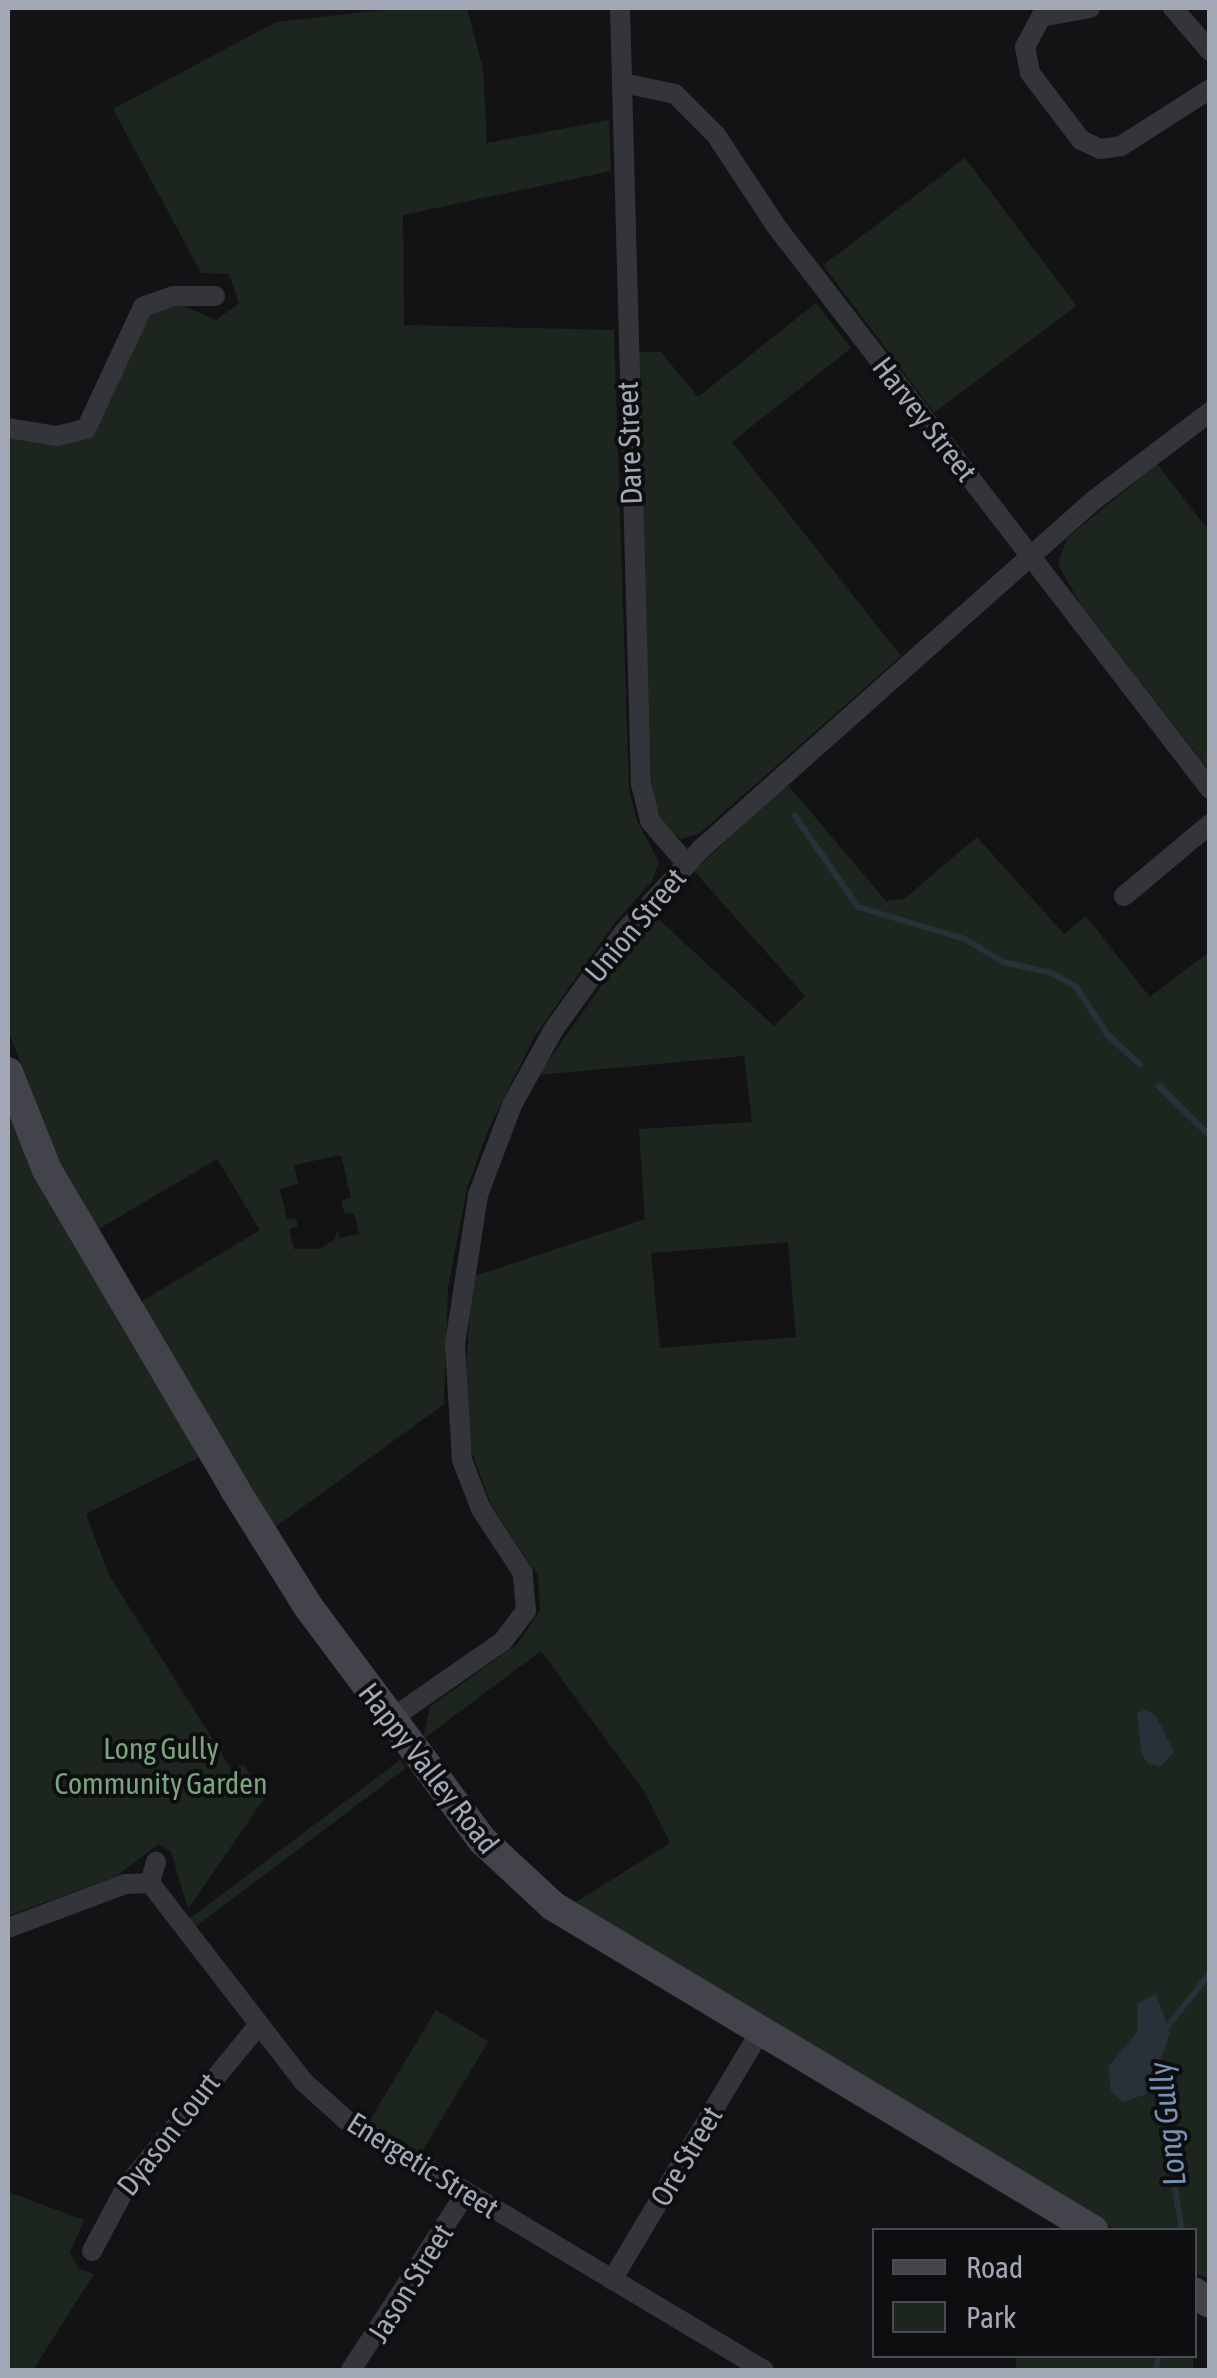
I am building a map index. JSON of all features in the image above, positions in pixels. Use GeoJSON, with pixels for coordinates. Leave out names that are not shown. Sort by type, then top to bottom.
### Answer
{"type":"FeatureCollection","features":[{"type":"Feature","properties":{"kind":"street","name":"Dare Street"},"geometry":{"type":"LineString","coordinates":[[620,8],[640,784],[650,822],[686,863]]}},
{"type":"Feature","properties":{"kind":"street"},"geometry":{"type":"LineString","coordinates":[[1090,8],[1041,17],[1025,46],[1030,73],[1087,144],[1121,146],[1210,89]]}},
{"type":"Feature","properties":{"kind":"street"},"geometry":{"type":"LineString","coordinates":[[1172,8],[1210,51]]}},
{"type":"Feature","properties":{"kind":"street","name":"Harvey Street"},"geometry":{"type":"LineString","coordinates":[[622,83],[664,88],[716,136],[776,226],[1210,789]]}},
{"type":"Feature","properties":{"kind":"street"},"geometry":{"type":"LineString","coordinates":[[8,428],[57,436],[86,429],[142,308],[173,296],[215,296]]}},
{"type":"Feature","properties":{"kind":"street","name":"Union Street"},"geometry":{"type":"LineString","coordinates":[[388,1721],[516,1629],[526,1611],[527,1584],[473,1492],[457,1432],[455,1340],[470,1229],[495,1146],[537,1057],[606,955],[686,863],[1032,557],[1210,412]]}},
{"type":"Feature","properties":{"kind":"street"},"geometry":{"type":"LineString","coordinates":[[1124,896],[1210,824]]}},
{"type":"Feature","properties":{"kind":"street","name":"Happy Valley Road"},"geometry":{"type":"LineString","coordinates":[[8,1072],[61,1194],[306,1605],[388,1721],[482,1840],[530,1889],[1089,2228]]}},
{"type":"Feature","properties":{"kind":"street"},"geometry":{"type":"LineString","coordinates":[[8,1928],[125,1884],[150,1883],[156,1862]]}},
{"type":"Feature","properties":{"kind":"street","name":"Energetic Street"},"geometry":{"type":"LineString","coordinates":[[150,1883],[304,2082],[346,2120],[750,2367]]}},
{"type":"Feature","properties":{"kind":"street","name":"Dyason Court"},"geometry":{"type":"LineString","coordinates":[[92,2251],[119,2196],[258,2026]]}},
{"type":"Feature","properties":{"kind":"street","name":"Ore Street"},"geometry":{"type":"LineString","coordinates":[[612,2280],[760,2032]]}},
{"type":"Feature","properties":{"kind":"street","name":"Jason Street"},"geometry":{"type":"LineString","coordinates":[[350,2370],[466,2193]]}},
{"type":"Feature","properties":{"kind":"green space"},"geometry":{"type":"Polygon","coordinates":[[[401,8],[467,8],[483,69],[487,143],[609,120],[611,171],[403,215],[404,325],[614,330],[629,788],[637,821],[659,862],[652,881],[614,924],[535,1036],[489,1128],[467,1188],[448,1287],[444,1404],[274,1528],[139,1303],[260,1230],[217,1159],[97,1230],[64,1174],[8,1030],[8,436],[96,429],[143,318],[178,304],[216,320],[239,303],[229,274],[201,273],[113,109],[276,22],[401,8]],[[341,1155],[294,1165],[298,1184],[280,1189],[287,1219],[296,1218],[298,1226],[289,1229],[294,1249],[320,1249],[335,1239],[337,1229],[340,1238],[359,1234],[354,1213],[345,1214],[341,1201],[351,1198],[341,1155]]]}},
{"type":"Feature","properties":{"kind":"green space"},"geometry":{"type":"Polygon","coordinates":[[[965,158],[1076,306],[934,413],[823,265],[965,158]]]}},
{"type":"Feature","properties":{"kind":"green space"},"geometry":{"type":"Polygon","coordinates":[[[816,303],[851,348],[732,442],[901,656],[700,833],[681,839],[662,823],[652,793],[636,352],[661,352],[698,397],[816,303]]]}},
{"type":"Feature","properties":{"kind":"green space"},"geometry":{"type":"Polygon","coordinates":[[[1157,464],[1209,531],[1209,770],[1081,605],[1058,564],[1067,538],[1157,464]]]}},
{"type":"Feature","properties":{"kind":"green space"},"geometry":{"type":"Polygon","coordinates":[[[787,784],[886,901],[904,899],[977,837],[1064,934],[1086,916],[1150,997],[1209,952],[1209,2279],[1197,2274],[1197,2228],[1113,2228],[573,1904],[670,1843],[644,1791],[541,1651],[423,1739],[430,1707],[517,1644],[540,1611],[538,1576],[491,1505],[472,1453],[465,1386],[472,1277],[645,1219],[639,1129],[752,1122],[744,1056],[538,1075],[653,914],[774,1026],[805,996],[694,871],[787,784]],[[788,1242],[651,1253],[660,1348],[796,1337],[788,1242]]]}},
{"type":"Feature","properties":{"kind":"green space","name":"Long Gully Community Garden"},"geometry":{"type":"Polygon","coordinates":[[[8,1114],[36,1178],[200,1457],[86,1514],[109,1575],[232,1770],[243,1764],[266,1796],[188,1909],[171,1852],[159,1844],[115,1877],[8,1916],[8,1114]]]}},
{"type":"Feature","properties":{"kind":"green space"},"geometry":{"type":"Polygon","coordinates":[[[400,1760],[406,1768],[183,1936],[177,1928],[400,1760]]]}},
{"type":"Feature","properties":{"kind":"green space"},"geometry":{"type":"Polygon","coordinates":[[[436,2010],[488,2041],[421,2153],[369,2121],[436,2010]]]}},
{"type":"Feature","properties":{"kind":"green space"},"geometry":{"type":"Polygon","coordinates":[[[8,2192],[84,2220],[70,2253],[79,2269],[94,2274],[33,2370],[8,2370],[8,2192]]]}},
{"type":"Feature","properties":{"kind":"green space"},"geometry":{"type":"Polygon","coordinates":[[[1016,2358],[1193,2358],[1193,2370],[1016,2370],[1016,2358]]]}},
{"type":"Feature","properties":{"kind":"shaded area"},"geometry":{"type":"Polygon","coordinates":[[[1143,1708],[1156,1716],[1174,1752],[1160,1767],[1147,1763],[1141,1751],[1137,1714],[1143,1708]]]}},
{"type":"Feature","properties":{"kind":"shaded area"},"geometry":{"type":"Polygon","coordinates":[[[1156,1994],[1170,2033],[1149,2093],[1123,2102],[1111,2091],[1108,2067],[1138,2031],[1137,2004],[1156,1994]]]}},
{"type":"Feature","properties":{"kind":"waterway"},"geometry":{"type":"LineString","coordinates":[[795,816],[858,907],[965,939],[1003,962],[1052,973],[1076,987],[1107,1034],[1140,1065]]}},
{"type":"Feature","properties":{"kind":"waterway"},"geometry":{"type":"LineString","coordinates":[[1159,1086],[1210,1136]]}},
{"type":"Feature","properties":{"kind":"waterway","name":"Long Gully"},"geometry":{"type":"LineString","coordinates":[[1167,2027],[1210,1973]]}},
{"type":"Feature","properties":{"kind":"waterway","name":"Long Gully"},"geometry":{"type":"LineString","coordinates":[[1155,2072],[1182,2228]]}},
{"type":"Feature","properties":{"kind":"waterway","name":"Long Gully"},"geometry":{"type":"LineString","coordinates":[[1156,2370],[1158,2358]]}}]}
